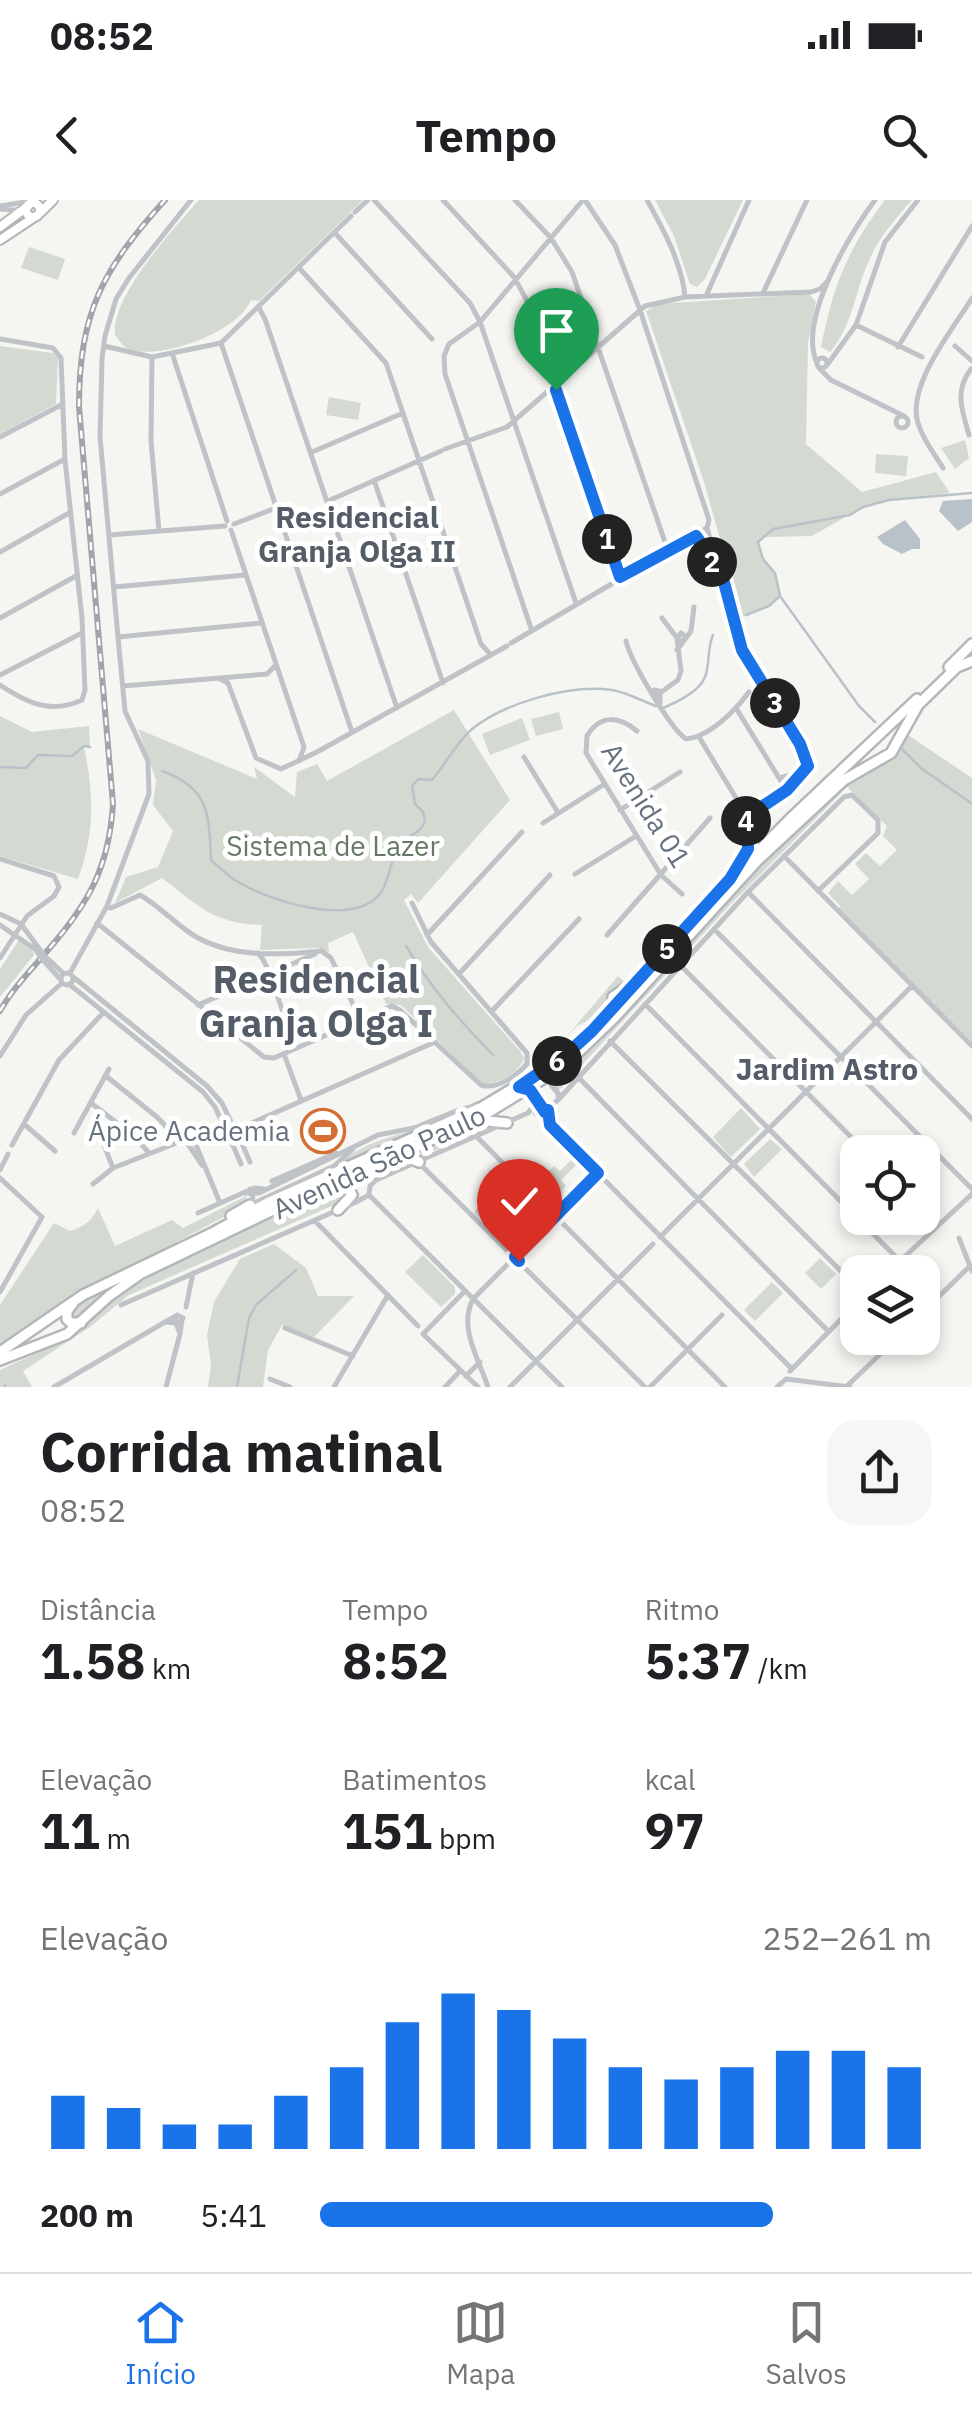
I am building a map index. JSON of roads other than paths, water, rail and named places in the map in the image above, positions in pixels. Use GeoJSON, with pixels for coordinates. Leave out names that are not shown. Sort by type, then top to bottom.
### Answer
{"type":"FeatureCollection","features":[{"type":"Feature","properties":{"kind":"main road","name":"Avenida São Paulo"},"geometry":{"type":"LineString","coordinates":[[0,1352],[82,1295],[270,1202],[524,1088],[569,1052],[615,1007],[730,879],[972,644]]}},
{"type":"Feature","properties":{"kind":"main road"},"geometry":{"type":"LineString","coordinates":[[891,753],[918,705],[956,667],[972,661]]}},
{"type":"Feature","properties":{"kind":"main road"},"geometry":{"type":"LineString","coordinates":[[872,740],[886,740],[891,753]]}},
{"type":"Feature","properties":{"kind":"main road","name":"Avenida São Paulo"},"geometry":{"type":"LineString","coordinates":[[0,1360],[67,1334],[140,1274],[476,1120],[564,1066],[614,1018],[757,860],[844,780],[891,753]]}},
{"type":"Feature","properties":{"kind":"main road"},"geometry":{"type":"LineString","coordinates":[[476,1120],[507,1122]]}},
{"type":"Feature","properties":{"kind":"main road"},"geometry":{"type":"LineString","coordinates":[[370,1167],[400,1158],[418,1162]]}},
{"type":"Feature","properties":{"kind":"main road"},"geometry":{"type":"LineString","coordinates":[[334,1182],[347,1186],[352,1195],[338,1210]]}},
{"type":"Feature","properties":{"kind":"main road"},"geometry":{"type":"LineString","coordinates":[[154,1260],[250,1205]]}},
{"type":"Feature","properties":{"kind":"main road"},"geometry":{"type":"LineString","coordinates":[[82,1295],[68,1307],[66,1315],[70,1323],[83,1322]]}},
{"type":"Feature","properties":{"kind":"main road"},"geometry":{"type":"LineString","coordinates":[[36,1346],[58,1333],[57,1324],[44,1320]]}},
{"type":"Feature","properties":{"kind":"street"},"geometry":{"type":"LineString","coordinates":[[0,1056],[20,1022],[66,978],[106,906],[149,794],[148,761],[125,711],[100,412],[104,346],[116,299],[149,250],[191,200]]}},
{"type":"Feature","properties":{"kind":"street"},"geometry":{"type":"LineString","coordinates":[[104,346],[152,357],[221,343],[371,200],[470,303],[480,322],[576,604]]}},
{"type":"Feature","properties":{"kind":"street"},"geometry":{"type":"LineString","coordinates":[[443,200],[516,281],[526,299],[620,577]]}},
{"type":"Feature","properties":{"kind":"street"},"geometry":{"type":"LineString","coordinates":[[516,200],[550,238],[572,272],[664,542],[672,547]]}},
{"type":"Feature","properties":{"kind":"street"},"geometry":{"type":"LineString","coordinates":[[532,630],[445,374],[444,356],[448,344],[480,322],[584,200],[615,246],[640,310],[704,503],[707,528],[742,650],[800,744],[808,766],[800,782],[772,807]]}},
{"type":"Feature","properties":{"kind":"street"},"geometry":{"type":"LineString","coordinates":[[646,200],[668,240],[685,297]]}},
{"type":"Feature","properties":{"kind":"street"},"geometry":{"type":"LineString","coordinates":[[706,296],[749,200]]}},
{"type":"Feature","properties":{"kind":"street"},"geometry":{"type":"LineString","coordinates":[[763,294],[807,200]]}},
{"type":"Feature","properties":{"kind":"street"},"geometry":{"type":"LineString","coordinates":[[876,200],[843,246],[828,281],[812,352],[831,380],[899,415]]}},
{"type":"Feature","properties":{"kind":"street"},"geometry":{"type":"LineString","coordinates":[[823,363],[839,350],[856,325],[886,242],[918,200]]}},
{"type":"Feature","properties":{"kind":"street"},"geometry":{"type":"LineString","coordinates":[[0,208],[36,207]]}},
{"type":"Feature","properties":{"kind":"street"},"geometry":{"type":"LineString","coordinates":[[0,208],[36,207]]}},
{"type":"Feature","properties":{"kind":"street"},"geometry":{"type":"LineString","coordinates":[[0,227],[36,207]]}},
{"type":"Feature","properties":{"kind":"street"},"geometry":{"type":"LineString","coordinates":[[0,240],[36,207]]}},
{"type":"Feature","properties":{"kind":"street"},"geometry":{"type":"LineString","coordinates":[[898,347],[972,226]]}},
{"type":"Feature","properties":{"kind":"street"},"geometry":{"type":"LineString","coordinates":[[335,232],[432,339]]}},
{"type":"Feature","properties":{"kind":"street"},"geometry":{"type":"LineString","coordinates":[[300,268],[386,363],[482,644],[491,655]]}},
{"type":"Feature","properties":{"kind":"street"},"geometry":{"type":"LineString","coordinates":[[328,501],[442,450],[507,427],[654,302],[685,297],[811,292],[820,290],[828,281]]}},
{"type":"Feature","properties":{"kind":"street"},"geometry":{"type":"LineString","coordinates":[[811,292],[820,304]]}},
{"type":"Feature","properties":{"kind":"street"},"geometry":{"type":"LineString","coordinates":[[943,468],[920,429],[916,402],[925,375],[972,298]]}},
{"type":"Feature","properties":{"kind":"street"},"geometry":{"type":"LineString","coordinates":[[258,308],[312,452],[398,708]]}},
{"type":"Feature","properties":{"kind":"street"},"geometry":{"type":"LineString","coordinates":[[856,325],[922,357]]}},
{"type":"Feature","properties":{"kind":"street"},"geometry":{"type":"LineString","coordinates":[[0,339],[58,352],[85,690],[82,700],[36,706],[0,685]]}},
{"type":"Feature","properties":{"kind":"street"},"geometry":{"type":"LineString","coordinates":[[221,343],[352,732]]}},
{"type":"Feature","properties":{"kind":"street"},"geometry":{"type":"LineString","coordinates":[[956,346],[972,366],[960,394],[969,435]]}},
{"type":"Feature","properties":{"kind":"street"},"geometry":{"type":"LineString","coordinates":[[172,353],[304,747],[297,763]]}},
{"type":"Feature","properties":{"kind":"street"},"geometry":{"type":"LineString","coordinates":[[152,357],[151,442],[158,532]]}},
{"type":"Feature","properties":{"kind":"street"},"geometry":{"type":"LineString","coordinates":[[0,437],[61,405]]}},
{"type":"Feature","properties":{"kind":"street"},"geometry":{"type":"LineString","coordinates":[[312,452],[403,413]]}},
{"type":"Feature","properties":{"kind":"street"},"geometry":{"type":"LineString","coordinates":[[0,494],[65,460]]}},
{"type":"Feature","properties":{"kind":"street"},"geometry":{"type":"LineString","coordinates":[[374,480],[442,683]]}},
{"type":"Feature","properties":{"kind":"street"},"geometry":{"type":"LineString","coordinates":[[109,535],[229,525],[276,508]]}},
{"type":"Feature","properties":{"kind":"street"},"geometry":{"type":"LineString","coordinates":[[0,552],[69,513]]}},
{"type":"Feature","properties":{"kind":"street"},"geometry":{"type":"LineString","coordinates":[[218,678],[228,684],[256,758],[276,768],[297,763],[509,645],[707,528]]}},
{"type":"Feature","properties":{"kind":"street"},"geometry":{"type":"LineString","coordinates":[[693,536],[721,571]]}},
{"type":"Feature","properties":{"kind":"street"},"geometry":{"type":"LineString","coordinates":[[294,559],[340,539]]}},
{"type":"Feature","properties":{"kind":"street"},"geometry":{"type":"LineString","coordinates":[[114,587],[246,574]]}},
{"type":"Feature","properties":{"kind":"street"},"geometry":{"type":"LineString","coordinates":[[0,618],[77,576]]}},
{"type":"Feature","properties":{"kind":"street"},"geometry":{"type":"LineString","coordinates":[[656,693],[681,674],[677,653],[694,607]]}},
{"type":"Feature","properties":{"kind":"street"},"geometry":{"type":"LineString","coordinates":[[662,618],[681,638]]}},
{"type":"Feature","properties":{"kind":"street"},"geometry":{"type":"LineString","coordinates":[[118,637],[262,624]]}},
{"type":"Feature","properties":{"kind":"street"},"geometry":{"type":"LineString","coordinates":[[0,675],[83,632]]}},
{"type":"Feature","properties":{"kind":"street"},"geometry":{"type":"LineString","coordinates":[[626,642],[628,652],[681,737],[698,737],[736,708],[749,692]]}},
{"type":"Feature","properties":{"kind":"street"},"geometry":{"type":"LineString","coordinates":[[480,661],[482,644]]}},
{"type":"Feature","properties":{"kind":"street"},"geometry":{"type":"LineString","coordinates":[[266,674],[276,663]]}},
{"type":"Feature","properties":{"kind":"street"},"geometry":{"type":"LineString","coordinates":[[123,686],[266,674],[282,681]]}},
{"type":"Feature","properties":{"kind":"street"},"geometry":{"type":"LineString","coordinates":[[232,693],[240,676]]}},
{"type":"Feature","properties":{"kind":"street"},"geometry":{"type":"LineString","coordinates":[[736,708],[787,790],[772,807],[752,818],[750,828],[755,836],[768,835],[792,817]]}},
{"type":"Feature","properties":{"kind":"street","name":"Avenida 01"},"geometry":{"type":"LineString","coordinates":[[637,731],[626,722],[599,722],[585,740],[586,753],[661,875],[682,894]]}},
{"type":"Feature","properties":{"kind":"street"},"geometry":{"type":"LineString","coordinates":[[698,737],[736,798]]}},
{"type":"Feature","properties":{"kind":"street"},"geometry":{"type":"LineString","coordinates":[[304,747],[318,752]]}},
{"type":"Feature","properties":{"kind":"street"},"geometry":{"type":"LineString","coordinates":[[524,757],[558,811]]}},
{"type":"Feature","properties":{"kind":"street"},"geometry":{"type":"LineString","coordinates":[[620,810],[680,772]]}},
{"type":"Feature","properties":{"kind":"street"},"geometry":{"type":"LineString","coordinates":[[780,778],[793,774],[800,782]]}},
{"type":"Feature","properties":{"kind":"street"},"geometry":{"type":"LineString","coordinates":[[730,879],[748,849],[748,816],[800,782]]}},
{"type":"Feature","properties":{"kind":"street"},"geometry":{"type":"LineString","coordinates":[[543,823],[604,784]]}},
{"type":"Feature","properties":{"kind":"street"},"geometry":{"type":"LineString","coordinates":[[368,1196],[376,1180],[507,1122],[539,1113],[578,1077],[748,892],[844,797],[852,795],[878,820],[878,833],[818,891]]}},
{"type":"Feature","properties":{"kind":"street"},"geometry":{"type":"LineString","coordinates":[[607,935],[710,818]]}},
{"type":"Feature","properties":{"kind":"street"},"geometry":{"type":"LineString","coordinates":[[427,936],[522,832]]}},
{"type":"Feature","properties":{"kind":"street"},"geometry":{"type":"LineString","coordinates":[[575,874],[636,836]]}},
{"type":"Feature","properties":{"kind":"street"},"geometry":{"type":"LineString","coordinates":[[784,856],[972,1046]]}},
{"type":"Feature","properties":{"kind":"street"},"geometry":{"type":"LineString","coordinates":[[0,858],[54,876],[58,882],[54,896],[21,924],[0,958]]}},
{"type":"Feature","properties":{"kind":"street"},"geometry":{"type":"LineString","coordinates":[[460,974],[550,875]]}},
{"type":"Feature","properties":{"kind":"street"},"geometry":{"type":"LineString","coordinates":[[748,892],[972,1119]]}},
{"type":"Feature","properties":{"kind":"street"},"geometry":{"type":"LineString","coordinates":[[106,906],[110,908],[140,896],[196,937],[230,950],[322,952],[331,958],[360,1019]]}},
{"type":"Feature","properties":{"kind":"street"},"geometry":{"type":"LineString","coordinates":[[97,923],[264,1057],[284,1054],[388,1006],[396,1007],[480,1085],[496,1086],[522,1070],[528,1057],[525,1049],[427,936],[412,903]]}},
{"type":"Feature","properties":{"kind":"street"},"geometry":{"type":"LineString","coordinates":[[0,914],[21,924],[45,959],[103,1012],[203,1092],[215,1107],[241,1164]]}},
{"type":"Feature","properties":{"kind":"street"},"geometry":{"type":"LineString","coordinates":[[492,1011],[578,918]]}},
{"type":"Feature","properties":{"kind":"street"},"geometry":{"type":"LineString","coordinates":[[0,925],[37,948]]}},
{"type":"Feature","properties":{"kind":"street"},"geometry":{"type":"LineString","coordinates":[[714,929],[972,1191],[940,1223]]}},
{"type":"Feature","properties":{"kind":"street"},"geometry":{"type":"LineString","coordinates":[[200,1007],[214,997],[322,952]]}},
{"type":"Feature","properties":{"kind":"street"},"geometry":{"type":"LineString","coordinates":[[258,953],[266,964],[285,1018]]}},
{"type":"Feature","properties":{"kind":"street"},"geometry":{"type":"LineString","coordinates":[[680,965],[849,1135]]}},
{"type":"Feature","properties":{"kind":"street"},"geometry":{"type":"LineString","coordinates":[[66,978],[109,1006],[207,1086],[222,1103],[250,1162]]}},
{"type":"Feature","properties":{"kind":"street"},"geometry":{"type":"LineString","coordinates":[[660,1237],[912,986]]}},
{"type":"Feature","properties":{"kind":"street"},"geometry":{"type":"LineString","coordinates":[[644,1003],[894,1255]]}},
{"type":"Feature","properties":{"kind":"street"},"geometry":{"type":"LineString","coordinates":[[12,1146],[68,1048],[109,1006]]}},
{"type":"Feature","properties":{"kind":"street"},"geometry":{"type":"LineString","coordinates":[[610,1041],[840,1270]]}},
{"type":"Feature","properties":{"kind":"street"},"geometry":{"type":"LineString","coordinates":[[235,1129],[435,1042]]}},
{"type":"Feature","properties":{"kind":"street"},"geometry":{"type":"LineString","coordinates":[[284,1054],[302,1100]]}},
{"type":"Feature","properties":{"kind":"street"},"geometry":{"type":"LineString","coordinates":[[560,1095],[551,1081],[564,1066]]}},
{"type":"Feature","properties":{"kind":"street"},"geometry":{"type":"LineString","coordinates":[[74,1133],[108,1072],[181,1140],[196,1145],[220,1203]]}},
{"type":"Feature","properties":{"kind":"street"},"geometry":{"type":"LineString","coordinates":[[578,1077],[828,1331]]}},
{"type":"Feature","properties":{"kind":"street"},"geometry":{"type":"LineString","coordinates":[[524,1088],[537,1101],[539,1113],[550,1125],[791,1369],[840,1319]]}},
{"type":"Feature","properties":{"kind":"street"},"geometry":{"type":"LineString","coordinates":[[272,1181],[378,1135],[414,1128],[461,1108],[499,1098]]}},
{"type":"Feature","properties":{"kind":"street"},"geometry":{"type":"LineString","coordinates":[[537,1101],[539,1113],[550,1125]]}},
{"type":"Feature","properties":{"kind":"street"},"geometry":{"type":"LineString","coordinates":[[91,1103],[134,1136],[148,1153]]}},
{"type":"Feature","properties":{"kind":"street"},"geometry":{"type":"LineString","coordinates":[[24,1124],[55,1151]]}},
{"type":"Feature","properties":{"kind":"street"},"geometry":{"type":"LineString","coordinates":[[227,1134],[234,1136],[235,1129]]}},
{"type":"Feature","properties":{"kind":"street"},"geometry":{"type":"LineString","coordinates":[[113,1168],[102,1140],[104,1134],[114,1130]]}},
{"type":"Feature","properties":{"kind":"street"},"geometry":{"type":"LineString","coordinates":[[248,1192],[250,1205],[334,1166],[354,1148],[378,1135]]}},
{"type":"Feature","properties":{"kind":"street"},"geometry":{"type":"LineString","coordinates":[[476,1136],[725,1387]]}},
{"type":"Feature","properties":{"kind":"street"},"geometry":{"type":"LineString","coordinates":[[93,1184],[113,1168],[181,1140]]}},
{"type":"Feature","properties":{"kind":"street"},"geometry":{"type":"LineString","coordinates":[[198,1213],[248,1192],[266,1190],[343,1150]]}},
{"type":"Feature","properties":{"kind":"street"},"geometry":{"type":"LineString","coordinates":[[0,1292],[42,1218],[0,1177],[8,1154]]}},
{"type":"Feature","properties":{"kind":"street"},"geometry":{"type":"LineString","coordinates":[[418,1162],[647,1387],[722,1316]]}},
{"type":"Feature","properties":{"kind":"street"},"geometry":{"type":"LineString","coordinates":[[488,1387],[466,1320],[473,1300],[598,1173]]}},
{"type":"Feature","properties":{"kind":"street"},"geometry":{"type":"LineString","coordinates":[[266,1190],[284,1189]]}},
{"type":"Feature","properties":{"kind":"street"},"geometry":{"type":"LineString","coordinates":[[121,1305],[368,1196]]}},
{"type":"Feature","properties":{"kind":"street"},"geometry":{"type":"LineString","coordinates":[[368,1196],[562,1387]]}},
{"type":"Feature","properties":{"kind":"street"},"geometry":{"type":"LineString","coordinates":[[315,1220],[418,1326]]}},
{"type":"Feature","properties":{"kind":"street"},"geometry":{"type":"LineString","coordinates":[[906,1255],[927,1235]]}},
{"type":"Feature","properties":{"kind":"street"},"geometry":{"type":"LineString","coordinates":[[940,1296],[971,1269],[960,1238]]}},
{"type":"Feature","properties":{"kind":"street"},"geometry":{"type":"LineString","coordinates":[[510,1387],[653,1244]]}},
{"type":"Feature","properties":{"kind":"street"},"geometry":{"type":"LineString","coordinates":[[166,1387],[180,1334],[179,1319],[186,1307],[193,1273]]}},
{"type":"Feature","properties":{"kind":"street"},"geometry":{"type":"LineString","coordinates":[[465,1291],[423,1334],[478,1387]]}},
{"type":"Feature","properties":{"kind":"street"},"geometry":{"type":"LineString","coordinates":[[334,1387],[388,1296]]}},
{"type":"Feature","properties":{"kind":"street"},"geometry":{"type":"LineString","coordinates":[[54,1387],[165,1322],[179,1319]]}},
{"type":"Feature","properties":{"kind":"street"},"geometry":{"type":"LineString","coordinates":[[285,1328],[353,1356]]}},
{"type":"Feature","properties":{"kind":"street"},"geometry":{"type":"LineString","coordinates":[[777,1387],[786,1378],[848,1387],[880,1355]]}},
{"type":"Feature","properties":{"kind":"street"},"geometry":{"type":"LineString","coordinates":[[445,1387],[480,1362]]}},
{"type":"Feature","properties":{"kind":"street"},"geometry":{"type":"LineString","coordinates":[[270,1379],[290,1387]]}},
{"type":"Feature","properties":{"kind":"waterway"},"geometry":{"type":"LineString","coordinates":[[746,615],[769,606],[780,596],[775,573],[763,559],[758,542],[773,529],[850,515],[889,500],[972,493]]}},
{"type":"Feature","properties":{"kind":"waterway"},"geometry":{"type":"LineString","coordinates":[[780,596],[859,706],[875,722]]}},
{"type":"Feature","properties":{"kind":"waterway"},"geometry":{"type":"LineString","coordinates":[[663,708],[687,696],[702,682],[713,635]]}},
{"type":"Feature","properties":{"kind":"waterway"},"geometry":{"type":"LineString","coordinates":[[162,771],[178,778],[198,795],[207,817],[211,860],[232,878],[288,903],[352,909],[369,903],[381,892],[399,847],[425,822],[423,812],[415,804],[412,786],[418,779],[432,780],[466,735],[485,720],[519,704],[577,690],[617,691],[656,706]]}},
{"type":"Feature","properties":{"kind":"waterway"},"geometry":{"type":"LineString","coordinates":[[0,767],[26,768],[38,755],[72,756],[84,746],[90,747]]}},
{"type":"Feature","properties":{"kind":"waterway"},"geometry":{"type":"LineString","coordinates":[[902,749],[921,768],[971,803]]}},
{"type":"Feature","properties":{"kind":"waterway"},"geometry":{"type":"LineString","coordinates":[[406,946],[446,1003],[493,1055]]}},
{"type":"Feature","properties":{"kind":"waterway"},"geometry":{"type":"LineString","coordinates":[[237,1387],[249,1318],[256,1305],[296,1270]]}},
{"type":"Feature","properties":{"kind":"railway"},"geometry":{"type":"LineString","coordinates":[[0,1011],[86,900],[107,847],[113,804],[79,407],[80,374],[90,318],[99,294],[125,248],[165,200]]}},
{"type":"Feature","properties":{"kind":"place","name":"Ápice Academia"},"geometry":{"type":"Point","coordinates":[323,1131]}},
{"type":"Feature","properties":{"kind":"district","name":"Residencial Granja Olga II"},"geometry":{"type":"Point","coordinates":[357,535]}},
{"type":"Feature","properties":{"kind":"district","name":"Residencial Granja Olga I"},"geometry":{"type":"Point","coordinates":[316,1002]}},
{"type":"Feature","properties":{"kind":"district","name":"Jardim Astro"},"geometry":{"type":"Point","coordinates":[827,1070]}},
{"type":"Feature","properties":{"kind":"park label","name":"Sistema de Lazer"},"geometry":{"type":"Point","coordinates":[333,846]}}]}
